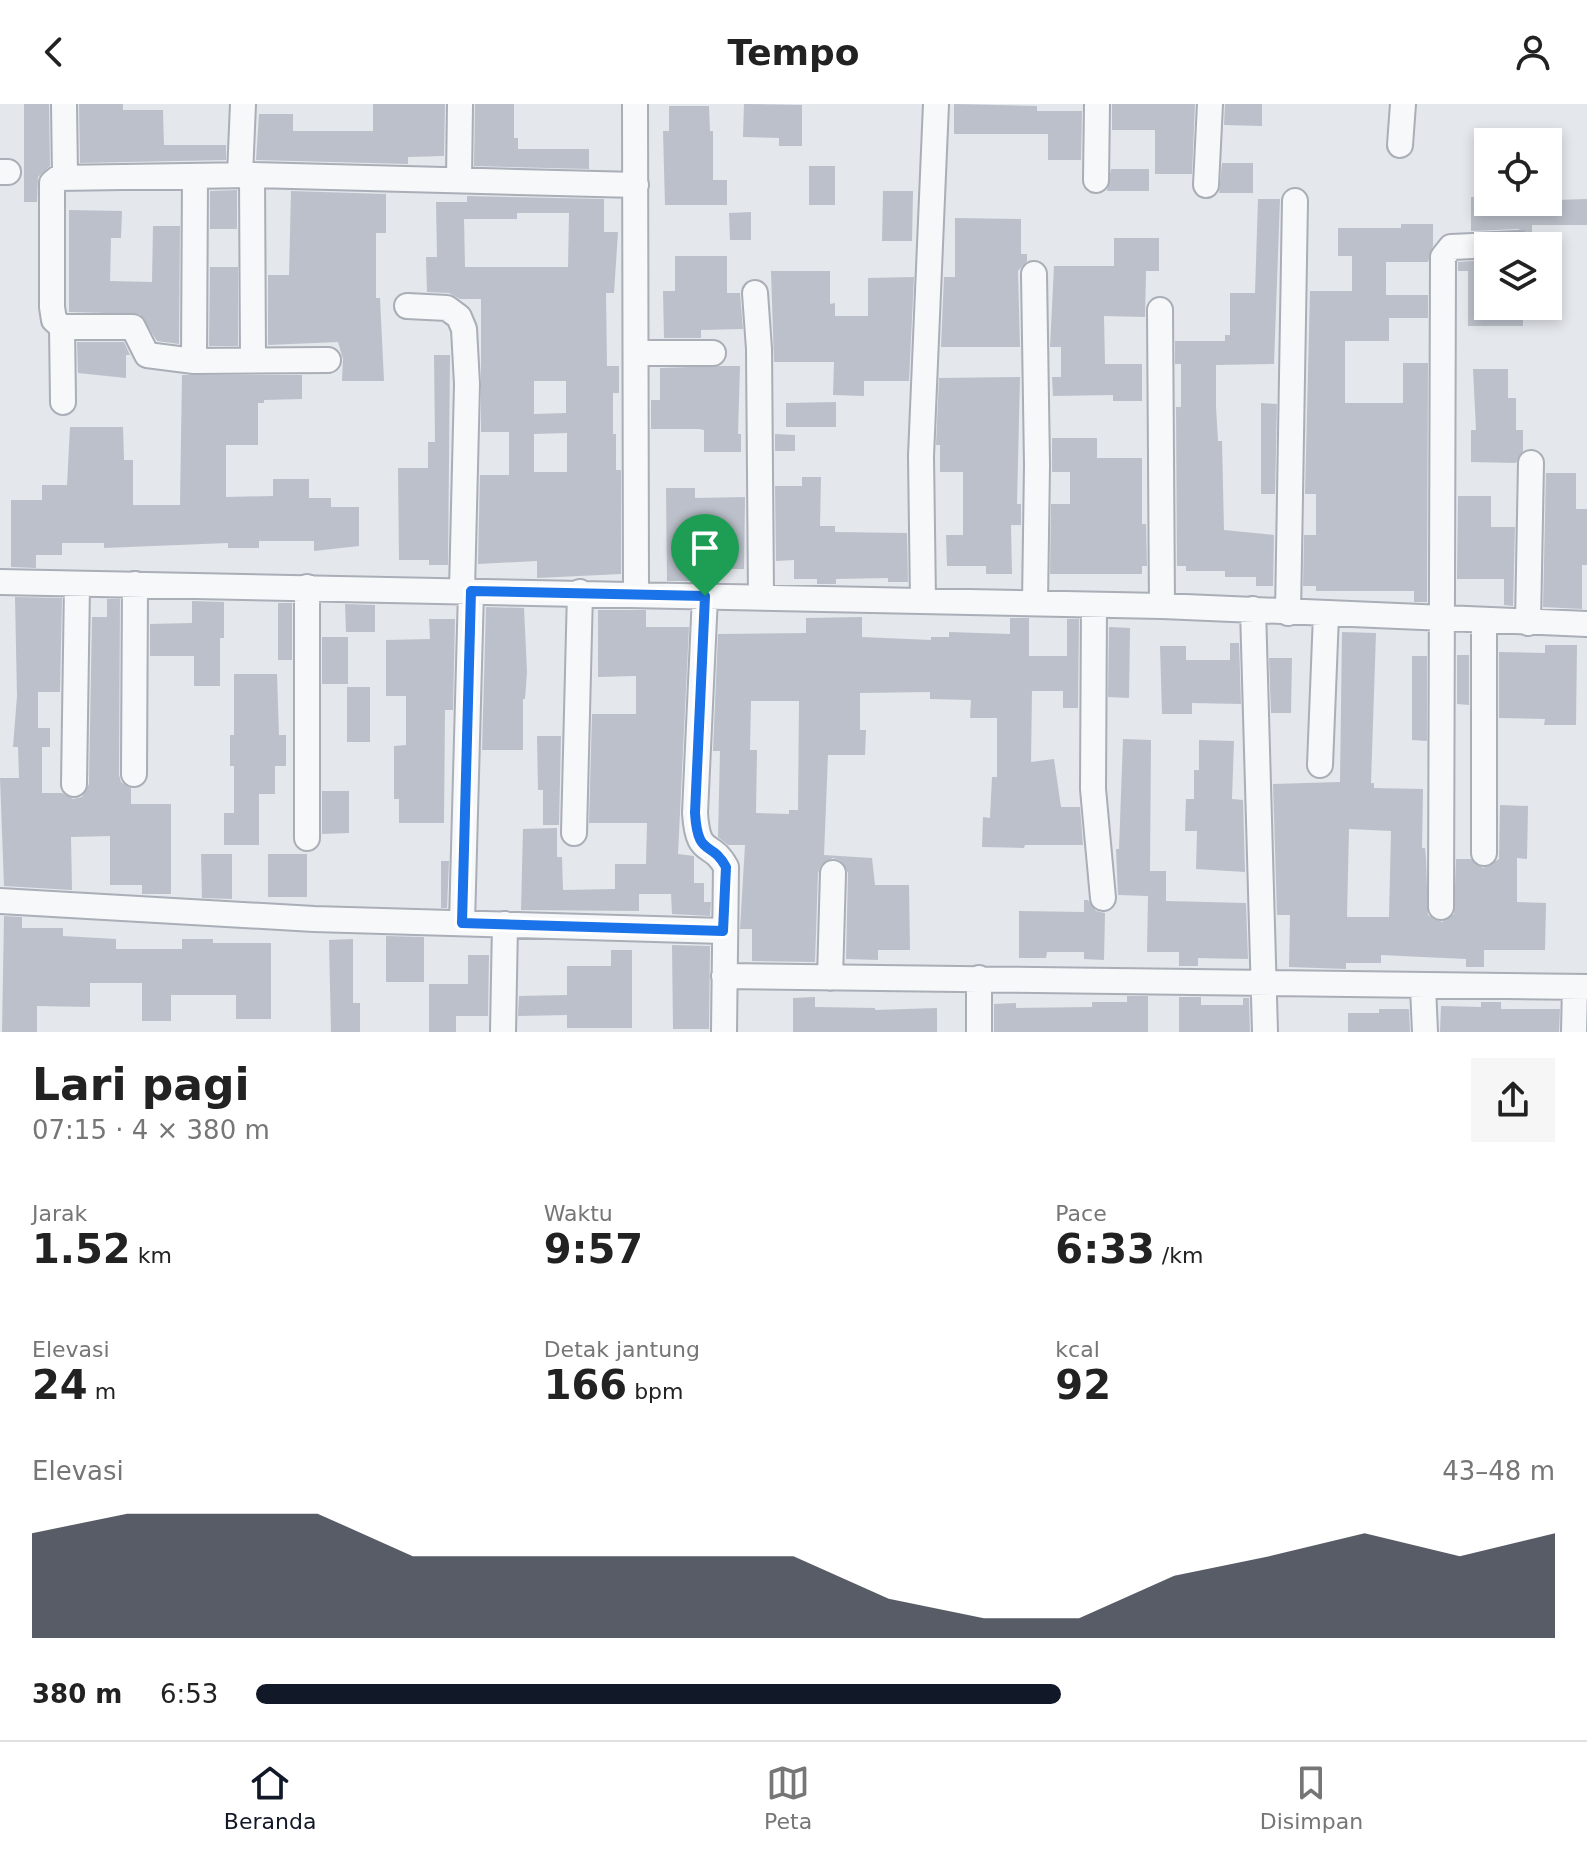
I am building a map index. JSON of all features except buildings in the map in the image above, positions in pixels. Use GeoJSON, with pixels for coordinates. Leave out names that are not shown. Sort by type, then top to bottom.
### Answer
{"type":"FeatureCollection","features":[{"type":"Feature","properties":{"kind":"street"},"geometry":{"type":"LineString","coordinates":[[64,104],[65,176]]}},
{"type":"Feature","properties":{"kind":"street"},"geometry":{"type":"LineString","coordinates":[[243,104],[253,360]]}},
{"type":"Feature","properties":{"kind":"street"},"geometry":{"type":"LineString","coordinates":[[459,179],[460,104]]}},
{"type":"Feature","properties":{"kind":"street"},"geometry":{"type":"LineString","coordinates":[[635,104],[636,594]]}},
{"type":"Feature","properties":{"kind":"street"},"geometry":{"type":"LineString","coordinates":[[923,601],[921,456],[936,104]]}},
{"type":"Feature","properties":{"kind":"street"},"geometry":{"type":"LineString","coordinates":[[1096,180],[1097,104]]}},
{"type":"Feature","properties":{"kind":"street"},"geometry":{"type":"LineString","coordinates":[[1206,185],[1210,104]]}},
{"type":"Feature","properties":{"kind":"street"},"geometry":{"type":"LineString","coordinates":[[1400,145],[1403,104]]}},
{"type":"Feature","properties":{"kind":"street"},"geometry":{"type":"LineString","coordinates":[[328,360],[194,361],[147,355],[142,349],[138,331],[133,327],[62,327],[54,320],[52,307],[52,183],[65,176],[246,175],[636,185]]}},
{"type":"Feature","properties":{"kind":"street"},"geometry":{"type":"LineString","coordinates":[[194,361],[195,177]]}},
{"type":"Feature","properties":{"kind":"street"},"geometry":{"type":"LineString","coordinates":[[1288,613],[1295,201]]}},
{"type":"Feature","properties":{"kind":"street"},"geometry":{"type":"LineString","coordinates":[[1441,907],[1443,257],[1451,247],[1474,246]]}},
{"type":"Feature","properties":{"kind":"street"},"geometry":{"type":"LineString","coordinates":[[1034,274],[1037,465],[1035,603]]}},
{"type":"Feature","properties":{"kind":"street"},"geometry":{"type":"LineString","coordinates":[[755,293],[759,349],[761,596]]}},
{"type":"Feature","properties":{"kind":"street"},"geometry":{"type":"LineString","coordinates":[[407,306],[447,308],[459,317],[464,329],[467,384],[462,923]]}},
{"type":"Feature","properties":{"kind":"street"},"geometry":{"type":"LineString","coordinates":[[1160,310],[1162,606]]}},
{"type":"Feature","properties":{"kind":"street"},"geometry":{"type":"LineString","coordinates":[[62,327],[63,402]]}},
{"type":"Feature","properties":{"kind":"street"},"geometry":{"type":"LineString","coordinates":[[636,353],[713,353]]}},
{"type":"Feature","properties":{"kind":"street"},"geometry":{"type":"LineString","coordinates":[[1528,623],[1531,463]]}},
{"type":"Feature","properties":{"kind":"street"},"geometry":{"type":"LineString","coordinates":[[0,582],[1162,606],[1443,621],[1587,624]]}},
{"type":"Feature","properties":{"kind":"street"},"geometry":{"type":"LineString","coordinates":[[134,774],[135,584]]}},
{"type":"Feature","properties":{"kind":"street"},"geometry":{"type":"LineString","coordinates":[[74,784],[77,585]]}},
{"type":"Feature","properties":{"kind":"street"},"geometry":{"type":"LineString","coordinates":[[307,587],[307,838]]}},
{"type":"Feature","properties":{"kind":"street"},"geometry":{"type":"LineString","coordinates":[[574,833],[580,592]]}},
{"type":"Feature","properties":{"kind":"street"},"geometry":{"type":"LineString","coordinates":[[705,596],[695,813],[702,845],[726,867],[724,1032]]}},
{"type":"Feature","properties":{"kind":"street"},"geometry":{"type":"LineString","coordinates":[[1094,605],[1093,789],[1103,898]]}},
{"type":"Feature","properties":{"kind":"street"},"geometry":{"type":"LineString","coordinates":[[1253,609],[1265,1032]]}},
{"type":"Feature","properties":{"kind":"street"},"geometry":{"type":"LineString","coordinates":[[1320,765],[1326,615]]}},
{"type":"Feature","properties":{"kind":"street"},"geometry":{"type":"LineString","coordinates":[[1484,622],[1484,853]]}},
{"type":"Feature","properties":{"kind":"street"},"geometry":{"type":"LineString","coordinates":[[830,978],[833,873]]}},
{"type":"Feature","properties":{"kind":"street"},"geometry":{"type":"LineString","coordinates":[[0,901],[298,918],[723,931]]}},
{"type":"Feature","properties":{"kind":"street"},"geometry":{"type":"LineString","coordinates":[[503,1032],[505,924]]}},
{"type":"Feature","properties":{"kind":"street"},"geometry":{"type":"LineString","coordinates":[[724,976],[1581,987],[1574,1032]]}},
{"type":"Feature","properties":{"kind":"street"},"geometry":{"type":"LineString","coordinates":[[979,978],[979,1032]]}},
{"type":"Feature","properties":{"kind":"street"},"geometry":{"type":"LineString","coordinates":[[1423,987],[1425,1032]]}},
{"type":"Feature","properties":{"kind":"route"},"geometry":{"type":"LineString","coordinates":[[471,591],[705,596],[695,813],[702,845],[726,867],[723,931],[462,923],[471,591]]}}]}
